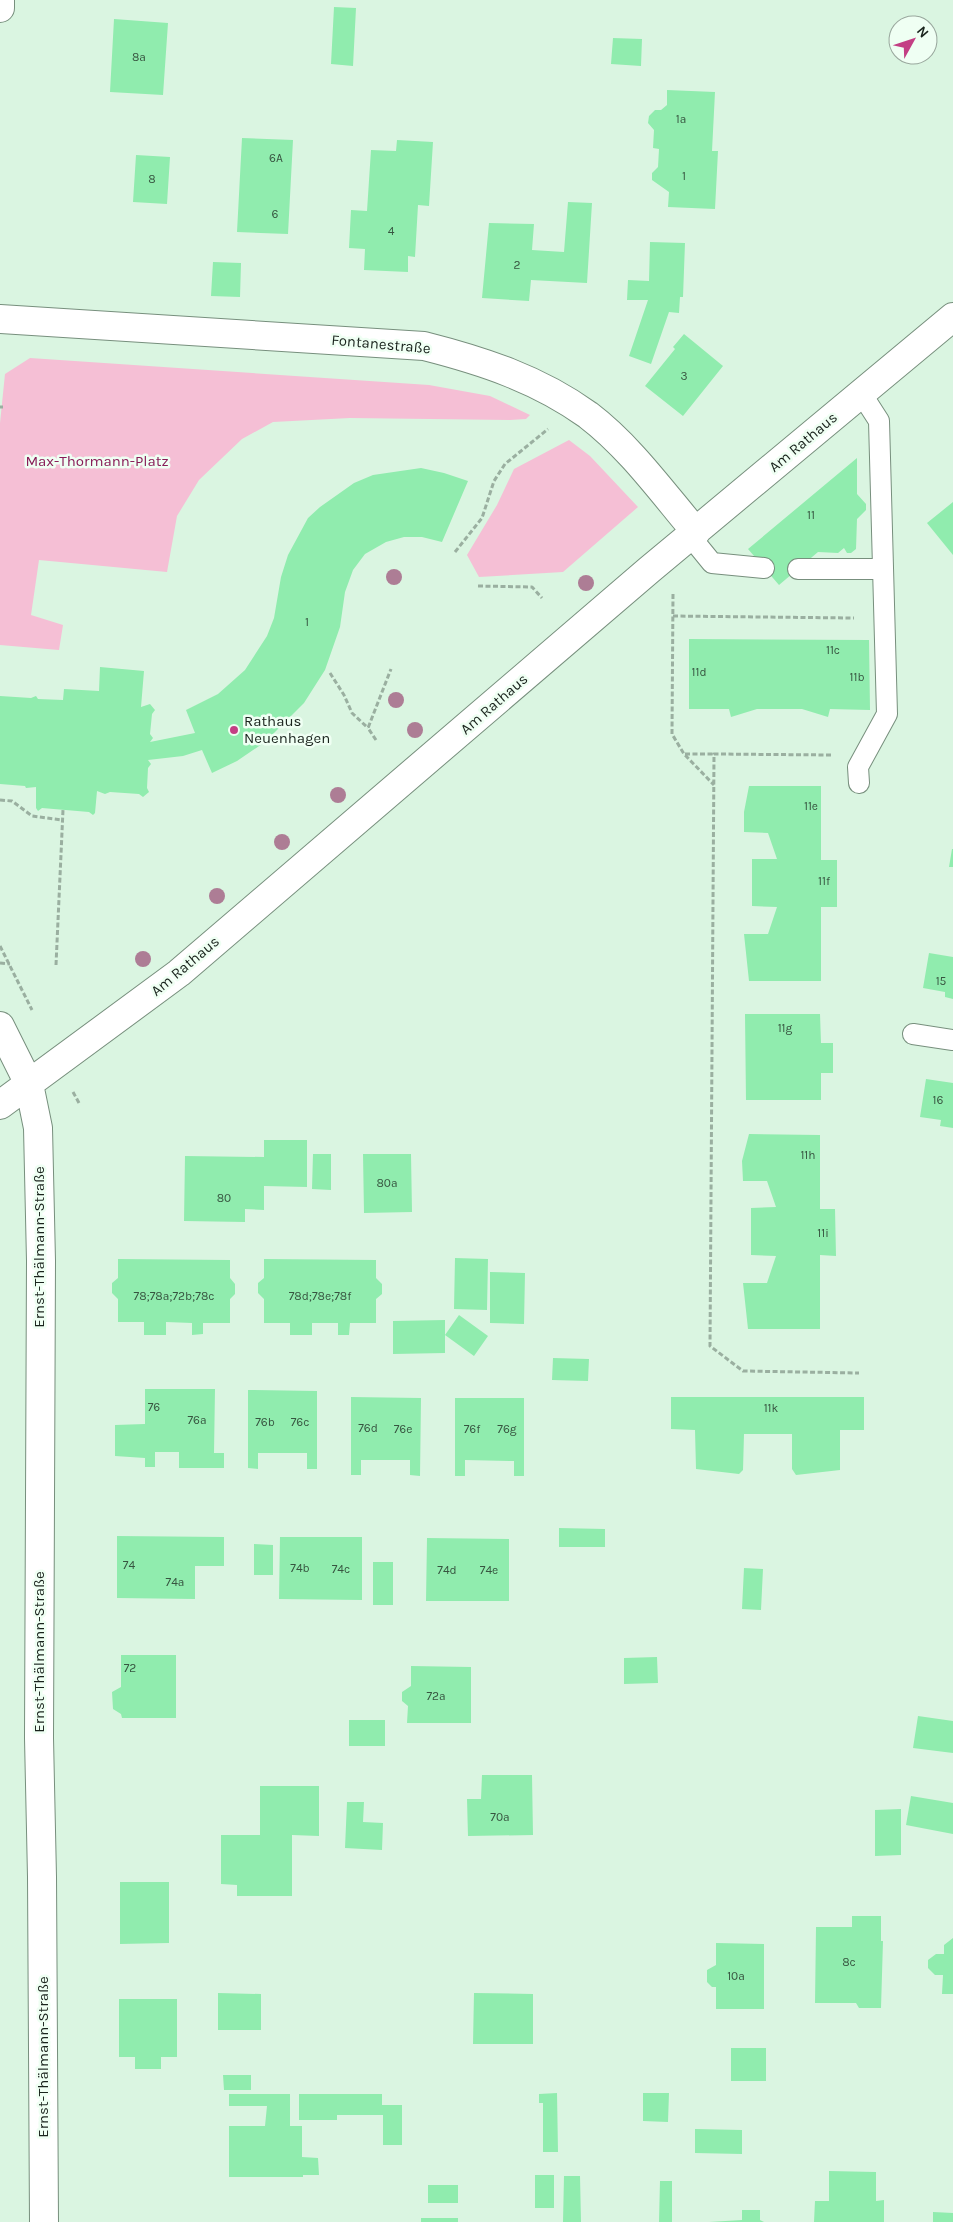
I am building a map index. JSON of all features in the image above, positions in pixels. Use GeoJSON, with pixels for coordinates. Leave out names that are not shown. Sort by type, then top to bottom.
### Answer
{"type":"FeatureCollection","features":[{"type":"Feature","properties":{"kind":"street"},"geometry":{"type":"LineString","coordinates":[[0,0],[0,8]]}},
{"type":"Feature","properties":{"kind":"street","name":"Am Rathaus"},"geometry":{"type":"LineString","coordinates":[[0,1105],[179,973],[693,534],[953,317]]}},
{"type":"Feature","properties":{"kind":"street","name":"Fontanestraße"},"geometry":{"type":"LineString","coordinates":[[0,319],[424,346],[469,358],[516,373],[588,416],[628,453],[693,534]]}},
{"type":"Feature","properties":{"kind":"street","name":"Ernst-Thälmann-Straße"},"geometry":{"type":"LineString","coordinates":[[0,1026],[29,1084],[38,1128],[40,1224],[39,1738],[42,1877],[44,2222]]}},
{"type":"Feature","properties":{"kind":"lane"},"geometry":{"type":"LineString","coordinates":[[858,782],[858,768],[887,714],[879,421],[861,392]]}},
{"type":"Feature","properties":{"kind":"lane"},"geometry":{"type":"LineString","coordinates":[[693,534],[712,563],[764,568]]}},
{"type":"Feature","properties":{"kind":"lane"},"geometry":{"type":"LineString","coordinates":[[798,568],[884,569]]}},
{"type":"Feature","properties":{"kind":"lane"},"geometry":{"type":"LineString","coordinates":[[914,1034],[953,1040]]}},
{"type":"Feature","properties":{"kind":"path"},"geometry":{"type":"LineString","coordinates":[[454,552],[482,518],[494,481],[505,464],[549,428]]}},
{"type":"Feature","properties":{"kind":"path"},"geometry":{"type":"LineString","coordinates":[[478,586],[532,587],[542,598]]}},
{"type":"Feature","properties":{"kind":"path"},"geometry":{"type":"LineString","coordinates":[[673,591],[672,734],[684,754],[714,786]]}},
{"type":"Feature","properties":{"kind":"path"},"geometry":{"type":"LineString","coordinates":[[674,616],[884,619]]}},
{"type":"Feature","properties":{"kind":"path"},"geometry":{"type":"LineString","coordinates":[[368,728],[392,669]]}},
{"type":"Feature","properties":{"kind":"path"},"geometry":{"type":"LineString","coordinates":[[330,673],[344,695],[352,713],[368,728],[376,740]]}},
{"type":"Feature","properties":{"kind":"path"},"geometry":{"type":"LineString","coordinates":[[684,754],[864,756]]}},
{"type":"Feature","properties":{"kind":"path"},"geometry":{"type":"LineString","coordinates":[[714,754],[710,1346],[743,1371],[859,1373]]}},
{"type":"Feature","properties":{"kind":"path"},"geometry":{"type":"LineString","coordinates":[[0,800],[12,801],[32,816],[62,820]]}},
{"type":"Feature","properties":{"kind":"path"},"geometry":{"type":"LineString","coordinates":[[56,965],[63,810]]}},
{"type":"Feature","properties":{"kind":"path"},"geometry":{"type":"LineString","coordinates":[[0,946],[10,964],[0,963]]}},
{"type":"Feature","properties":{"kind":"green space","name":"Max-Thormann-Platz"},"geometry":{"type":"Polygon","coordinates":[[[30,358],[429,385],[490,396],[530,415],[526,419],[510,420],[350,418],[273,422],[242,439],[199,480],[177,516],[167,572],[39,560],[31,615],[63,625],[59,650],[0,645],[0,423],[5,374],[30,358]]]}},
{"type":"Feature","properties":{"kind":"green space"},"geometry":{"type":"Polygon","coordinates":[[[569,440],[590,456],[638,507],[563,572],[479,577],[467,555],[497,505],[514,469],[569,440]]]}},
{"type":"Feature","properties":{"kind":"building"},"geometry":{"type":"Polygon","coordinates":[[[334,7],[356,8],[353,66],[331,64],[334,7]]]}},
{"type":"Feature","properties":{"kind":"building"},"geometry":{"type":"Polygon","coordinates":[[[114,19],[168,23],[163,95],[110,92],[114,19]]]}},
{"type":"Feature","properties":{"kind":"building"},"geometry":{"type":"Polygon","coordinates":[[[613,38],[642,39],[641,66],[611,64],[613,38]]]}},
{"type":"Feature","properties":{"kind":"building"},"geometry":{"type":"Polygon","coordinates":[[[667,90],[715,92],[712,151],[718,151],[715,209],[668,207],[669,192],[652,180],[652,173],[658,167],[659,149],[653,148],[654,130],[648,123],[649,116],[655,110],[661,110],[667,105],[667,90]]]}},
{"type":"Feature","properties":{"kind":"building"},"geometry":{"type":"Polygon","coordinates":[[[242,138],[293,140],[288,234],[237,232],[242,138]]]}},
{"type":"Feature","properties":{"kind":"building"},"geometry":{"type":"Polygon","coordinates":[[[397,140],[433,142],[429,206],[418,205],[415,257],[408,256],[408,272],[364,270],[365,249],[349,248],[351,210],[367,211],[371,150],[396,151],[397,140]]]}},
{"type":"Feature","properties":{"kind":"building"},"geometry":{"type":"Polygon","coordinates":[[[136,155],[170,157],[167,204],[133,202],[136,155]]]}},
{"type":"Feature","properties":{"kind":"building"},"geometry":{"type":"Polygon","coordinates":[[[568,202],[592,203],[587,283],[531,280],[529,301],[482,298],[489,223],[534,224],[532,250],[564,252],[568,202]]]}},
{"type":"Feature","properties":{"kind":"building"},"geometry":{"type":"Polygon","coordinates":[[[650,242],[685,243],[683,297],[680,297],[679,313],[669,312],[651,364],[629,356],[648,300],[627,300],[628,280],[649,281],[650,242]]]}},
{"type":"Feature","properties":{"kind":"building"},"geometry":{"type":"Polygon","coordinates":[[[213,262],[241,263],[240,297],[211,296],[213,262]]]}},
{"type":"Feature","properties":{"kind":"building"},"geometry":{"type":"Polygon","coordinates":[[[684,334],[723,366],[683,416],[645,386],[675,349],[673,347],[684,334]]]}},
{"type":"Feature","properties":{"kind":"building"},"geometry":{"type":"Polygon","coordinates":[[[857,458],[857,494],[866,504],[866,510],[857,519],[856,549],[851,553],[847,553],[844,548],[838,553],[818,552],[779,585],[748,549],[857,458]]]}},
{"type":"Feature","properties":{"kind":"building"},"geometry":{"type":"Polygon","coordinates":[[[421,468],[468,481],[442,542],[422,537],[404,537],[386,542],[365,554],[353,570],[345,592],[340,627],[325,670],[304,703],[265,742],[237,761],[212,773],[202,750],[183,756],[148,760],[151,764],[148,768],[147,788],[149,792],[143,797],[139,794],[110,792],[105,794],[97,791],[95,813],[93,815],[89,812],[42,808],[38,811],[36,808],[36,787],[26,788],[25,786],[0,784],[0,696],[31,698],[36,696],[38,699],[63,700],[64,689],[99,691],[100,667],[144,671],[141,707],[150,704],[155,710],[152,714],[150,734],[153,738],[150,742],[195,733],[186,710],[218,694],[245,670],[267,636],[274,618],[281,577],[288,555],[308,518],[354,483],[373,475],[421,468]]]}},
{"type":"Feature","properties":{"kind":"building"},"geometry":{"type":"Polygon","coordinates":[[[953,502],[953,555],[927,523],[953,502]]]}},
{"type":"Feature","properties":{"kind":"building"},"geometry":{"type":"Polygon","coordinates":[[[689,639],[869,640],[870,710],[830,709],[828,717],[802,709],[757,709],[731,717],[729,709],[689,709],[689,639]]]}},
{"type":"Feature","properties":{"kind":"building"},"geometry":{"type":"Polygon","coordinates":[[[749,786],[821,786],[821,860],[837,860],[837,907],[821,907],[821,981],[749,981],[744,934],[768,934],[777,907],[752,906],[752,859],[777,859],[768,833],[744,832],[744,812],[749,786]]]}},
{"type":"Feature","properties":{"kind":"building"},"geometry":{"type":"Polygon","coordinates":[[[952,849],[953,867],[949,867],[952,849]]]}},
{"type":"Feature","properties":{"kind":"building"},"geometry":{"type":"Polygon","coordinates":[[[929,953],[953,957],[953,999],[945,997],[945,992],[923,988],[929,953]]]}},
{"type":"Feature","properties":{"kind":"building"},"geometry":{"type":"Polygon","coordinates":[[[745,1014],[820,1014],[821,1043],[833,1043],[833,1073],[821,1073],[821,1100],[746,1100],[745,1014]]]}},
{"type":"Feature","properties":{"kind":"building"},"geometry":{"type":"Polygon","coordinates":[[[926,1079],[953,1083],[953,1128],[940,1126],[941,1120],[920,1117],[926,1079]]]}},
{"type":"Feature","properties":{"kind":"building"},"geometry":{"type":"Polygon","coordinates":[[[749,1134],[820,1135],[820,1209],[835,1209],[836,1256],[820,1255],[820,1329],[748,1329],[743,1283],[767,1283],[776,1256],[751,1255],[751,1208],[776,1207],[767,1181],[743,1181],[742,1161],[749,1134]]]}},
{"type":"Feature","properties":{"kind":"building"},"geometry":{"type":"Polygon","coordinates":[[[264,1140],[307,1140],[307,1187],[264,1186],[264,1210],[245,1209],[245,1222],[184,1221],[185,1156],[264,1157],[264,1140]]]}},
{"type":"Feature","properties":{"kind":"building"},"geometry":{"type":"Polygon","coordinates":[[[313,1154],[331,1154],[331,1190],[312,1189],[313,1154]]]}},
{"type":"Feature","properties":{"kind":"building"},"geometry":{"type":"Polygon","coordinates":[[[363,1154],[411,1154],[412,1212],[364,1213],[363,1154]]]}},
{"type":"Feature","properties":{"kind":"building"},"geometry":{"type":"Polygon","coordinates":[[[455,1258],[488,1259],[487,1310],[454,1309],[455,1258]]]}},
{"type":"Feature","properties":{"kind":"building"},"geometry":{"type":"Polygon","coordinates":[[[118,1259],[230,1260],[230,1278],[235,1284],[235,1294],[230,1299],[230,1323],[203,1323],[203,1334],[192,1335],[192,1323],[166,1322],[166,1335],[144,1335],[144,1322],[118,1322],[118,1299],[112,1293],[112,1283],[118,1278],[118,1259]]]}},
{"type":"Feature","properties":{"kind":"building"},"geometry":{"type":"Polygon","coordinates":[[[264,1259],[376,1260],[376,1278],[382,1284],[382,1294],[376,1299],[376,1323],[350,1323],[349,1335],[338,1335],[338,1323],[312,1323],[312,1335],[290,1335],[290,1323],[264,1323],[264,1299],[258,1293],[258,1283],[264,1278],[264,1259]]]}},
{"type":"Feature","properties":{"kind":"building"},"geometry":{"type":"Polygon","coordinates":[[[490,1272],[525,1273],[524,1324],[490,1323],[490,1272]]]}},
{"type":"Feature","properties":{"kind":"building"},"geometry":{"type":"Polygon","coordinates":[[[459,1315],[488,1336],[474,1356],[445,1335],[459,1315]]]}},
{"type":"Feature","properties":{"kind":"building"},"geometry":{"type":"Polygon","coordinates":[[[445,1320],[445,1353],[393,1354],[393,1321],[445,1320]]]}},
{"type":"Feature","properties":{"kind":"building"},"geometry":{"type":"Polygon","coordinates":[[[553,1358],[589,1359],[588,1381],[552,1380],[553,1358]]]}},
{"type":"Feature","properties":{"kind":"building"},"geometry":{"type":"Polygon","coordinates":[[[145,1389],[215,1389],[214,1453],[224,1453],[224,1468],[179,1468],[179,1452],[155,1452],[155,1467],[145,1467],[145,1458],[115,1456],[115,1425],[145,1424],[145,1389]]]}},
{"type":"Feature","properties":{"kind":"building"},"geometry":{"type":"Polygon","coordinates":[[[248,1390],[317,1391],[317,1469],[307,1469],[307,1453],[258,1453],[258,1469],[248,1468],[248,1390]]]}},
{"type":"Feature","properties":{"kind":"building"},"geometry":{"type":"Polygon","coordinates":[[[351,1397],[421,1398],[420,1476],[410,1475],[410,1460],[361,1460],[361,1475],[351,1475],[351,1397]]]}},
{"type":"Feature","properties":{"kind":"building"},"geometry":{"type":"Polygon","coordinates":[[[671,1397],[864,1397],[864,1430],[840,1430],[840,1470],[796,1475],[792,1469],[792,1434],[744,1434],[743,1470],[739,1474],[696,1469],[695,1430],[671,1429],[671,1397]]]}},
{"type":"Feature","properties":{"kind":"building"},"geometry":{"type":"Polygon","coordinates":[[[455,1398],[524,1398],[524,1476],[514,1476],[514,1461],[465,1460],[465,1476],[455,1476],[455,1398]]]}},
{"type":"Feature","properties":{"kind":"building"},"geometry":{"type":"Polygon","coordinates":[[[559,1528],[605,1529],[605,1547],[559,1547],[559,1528]]]}},
{"type":"Feature","properties":{"kind":"building"},"geometry":{"type":"Polygon","coordinates":[[[117,1536],[224,1537],[224,1566],[195,1566],[195,1599],[117,1598],[117,1536]]]}},
{"type":"Feature","properties":{"kind":"building"},"geometry":{"type":"Polygon","coordinates":[[[280,1537],[362,1537],[362,1600],[279,1599],[280,1537]]]}},
{"type":"Feature","properties":{"kind":"building"},"geometry":{"type":"Polygon","coordinates":[[[427,1538],[509,1539],[509,1601],[426,1601],[427,1538]]]}},
{"type":"Feature","properties":{"kind":"building"},"geometry":{"type":"Polygon","coordinates":[[[254,1544],[273,1545],[273,1575],[254,1575],[254,1544]]]}},
{"type":"Feature","properties":{"kind":"building"},"geometry":{"type":"Polygon","coordinates":[[[373,1562],[393,1562],[393,1605],[373,1605],[373,1562]]]}},
{"type":"Feature","properties":{"kind":"building"},"geometry":{"type":"Polygon","coordinates":[[[744,1568],[763,1569],[761,1610],[742,1609],[744,1568]]]}},
{"type":"Feature","properties":{"kind":"building"},"geometry":{"type":"Polygon","coordinates":[[[121,1655],[176,1655],[176,1718],[122,1718],[121,1714],[113,1709],[112,1692],[121,1687],[121,1655]]]}},
{"type":"Feature","properties":{"kind":"building"},"geometry":{"type":"Polygon","coordinates":[[[657,1657],[658,1683],[624,1684],[624,1658],[657,1657]]]}},
{"type":"Feature","properties":{"kind":"building"},"geometry":{"type":"Polygon","coordinates":[[[411,1666],[471,1667],[471,1723],[407,1723],[408,1706],[402,1701],[402,1692],[411,1686],[411,1666]]]}},
{"type":"Feature","properties":{"kind":"building"},"geometry":{"type":"Polygon","coordinates":[[[918,1716],[953,1721],[953,1753],[913,1748],[918,1716]]]}},
{"type":"Feature","properties":{"kind":"building"},"geometry":{"type":"Polygon","coordinates":[[[349,1720],[385,1720],[385,1746],[349,1746],[349,1720]]]}},
{"type":"Feature","properties":{"kind":"building"},"geometry":{"type":"Polygon","coordinates":[[[482,1775],[532,1775],[533,1835],[468,1836],[467,1799],[481,1799],[482,1775]]]}},
{"type":"Feature","properties":{"kind":"building"},"geometry":{"type":"Polygon","coordinates":[[[260,1786],[319,1786],[319,1836],[292,1835],[292,1896],[237,1896],[237,1885],[221,1884],[221,1835],[260,1835],[260,1786]]]}},
{"type":"Feature","properties":{"kind":"building"},"geometry":{"type":"Polygon","coordinates":[[[911,1796],[953,1803],[953,1834],[906,1825],[911,1796]]]}},
{"type":"Feature","properties":{"kind":"building"},"geometry":{"type":"Polygon","coordinates":[[[347,1802],[364,1802],[363,1822],[383,1823],[382,1850],[345,1848],[347,1802]]]}},
{"type":"Feature","properties":{"kind":"building"},"geometry":{"type":"Polygon","coordinates":[[[901,1809],[901,1855],[875,1856],[875,1810],[901,1809]]]}},
{"type":"Feature","properties":{"kind":"building"},"geometry":{"type":"Polygon","coordinates":[[[120,1882],[169,1882],[169,1943],[120,1944],[120,1882]]]}},
{"type":"Feature","properties":{"kind":"building"},"geometry":{"type":"Polygon","coordinates":[[[852,1916],[881,1916],[881,1941],[883,1941],[881,2008],[859,2008],[856,2003],[815,2003],[816,1927],[852,1927],[852,1916]]]}},
{"type":"Feature","properties":{"kind":"building"},"geometry":{"type":"Polygon","coordinates":[[[953,1938],[953,1994],[942,1994],[943,1975],[935,1975],[928,1968],[928,1960],[936,1954],[944,1954],[944,1945],[953,1938]]]}},
{"type":"Feature","properties":{"kind":"building"},"geometry":{"type":"Polygon","coordinates":[[[716,1943],[764,1944],[764,2009],[716,2009],[716,1987],[712,1987],[707,1982],[707,1970],[716,1965],[716,1943]]]}},
{"type":"Feature","properties":{"kind":"building"},"geometry":{"type":"Polygon","coordinates":[[[218,1993],[261,1994],[261,2030],[218,2030],[218,1993]]]}},
{"type":"Feature","properties":{"kind":"building"},"geometry":{"type":"Polygon","coordinates":[[[474,1993],[533,1994],[533,2044],[473,2044],[474,1993]]]}},
{"type":"Feature","properties":{"kind":"building"},"geometry":{"type":"Polygon","coordinates":[[[119,1999],[177,1999],[177,2057],[161,2057],[161,2069],[135,2069],[135,2057],[119,2057],[119,1999]]]}},
{"type":"Feature","properties":{"kind":"building"},"geometry":{"type":"Polygon","coordinates":[[[731,2048],[766,2048],[766,2081],[731,2081],[731,2048]]]}},
{"type":"Feature","properties":{"kind":"building"},"geometry":{"type":"Polygon","coordinates":[[[223,2075],[251,2075],[251,2090],[224,2090],[223,2075]]]}},
{"type":"Feature","properties":{"kind":"building"},"geometry":{"type":"Polygon","coordinates":[[[557,2093],[558,2152],[543,2152],[543,2103],[539,2103],[539,2094],[557,2093]]]}},
{"type":"Feature","properties":{"kind":"building"},"geometry":{"type":"Polygon","coordinates":[[[643,2093],[669,2093],[668,2122],[643,2121],[643,2093]]]}},
{"type":"Feature","properties":{"kind":"building"},"geometry":{"type":"Polygon","coordinates":[[[229,2094],[290,2094],[290,2126],[302,2126],[302,2157],[318,2158],[319,2175],[303,2175],[303,2177],[229,2177],[229,2126],[265,2126],[267,2106],[229,2106],[229,2094]]]}},
{"type":"Feature","properties":{"kind":"building"},"geometry":{"type":"Polygon","coordinates":[[[299,2094],[382,2094],[382,2105],[402,2105],[402,2145],[383,2145],[383,2115],[337,2115],[337,2120],[299,2120],[299,2094]]]}},
{"type":"Feature","properties":{"kind":"building"},"geometry":{"type":"Polygon","coordinates":[[[695,2129],[742,2130],[742,2154],[695,2153],[695,2129]]]}},
{"type":"Feature","properties":{"kind":"building"},"geometry":{"type":"Polygon","coordinates":[[[829,2171],[876,2172],[876,2201],[884,2200],[884,2222],[814,2222],[815,2201],[829,2201],[829,2171]]]}},
{"type":"Feature","properties":{"kind":"building"},"geometry":{"type":"Polygon","coordinates":[[[535,2175],[554,2175],[554,2208],[535,2208],[535,2175]]]}},
{"type":"Feature","properties":{"kind":"building"},"geometry":{"type":"Polygon","coordinates":[[[564,2176],[580,2176],[581,2222],[563,2222],[564,2176]]]}},
{"type":"Feature","properties":{"kind":"building"},"geometry":{"type":"Polygon","coordinates":[[[660,2181],[672,2181],[672,2222],[659,2222],[660,2181]]]}},
{"type":"Feature","properties":{"kind":"building"},"geometry":{"type":"Polygon","coordinates":[[[428,2185],[458,2185],[458,2203],[428,2203],[428,2185]]]}},
{"type":"Feature","properties":{"kind":"building"},"geometry":{"type":"Polygon","coordinates":[[[742,2210],[760,2210],[760,2220],[764,2222],[709,2222],[742,2220],[742,2210]]]}},
{"type":"Feature","properties":{"kind":"building"},"geometry":{"type":"Polygon","coordinates":[[[933,2212],[953,2213],[953,2222],[933,2222],[933,2212]]]}},
{"type":"Feature","properties":{"kind":"building"},"geometry":{"type":"Polygon","coordinates":[[[421,2218],[458,2218],[458,2222],[421,2222],[421,2218]]]}},
{"type":"Feature","properties":{"kind":"place","name":"Rathaus Neuenhagen"},"geometry":{"type":"Point","coordinates":[234,730]}}]}
